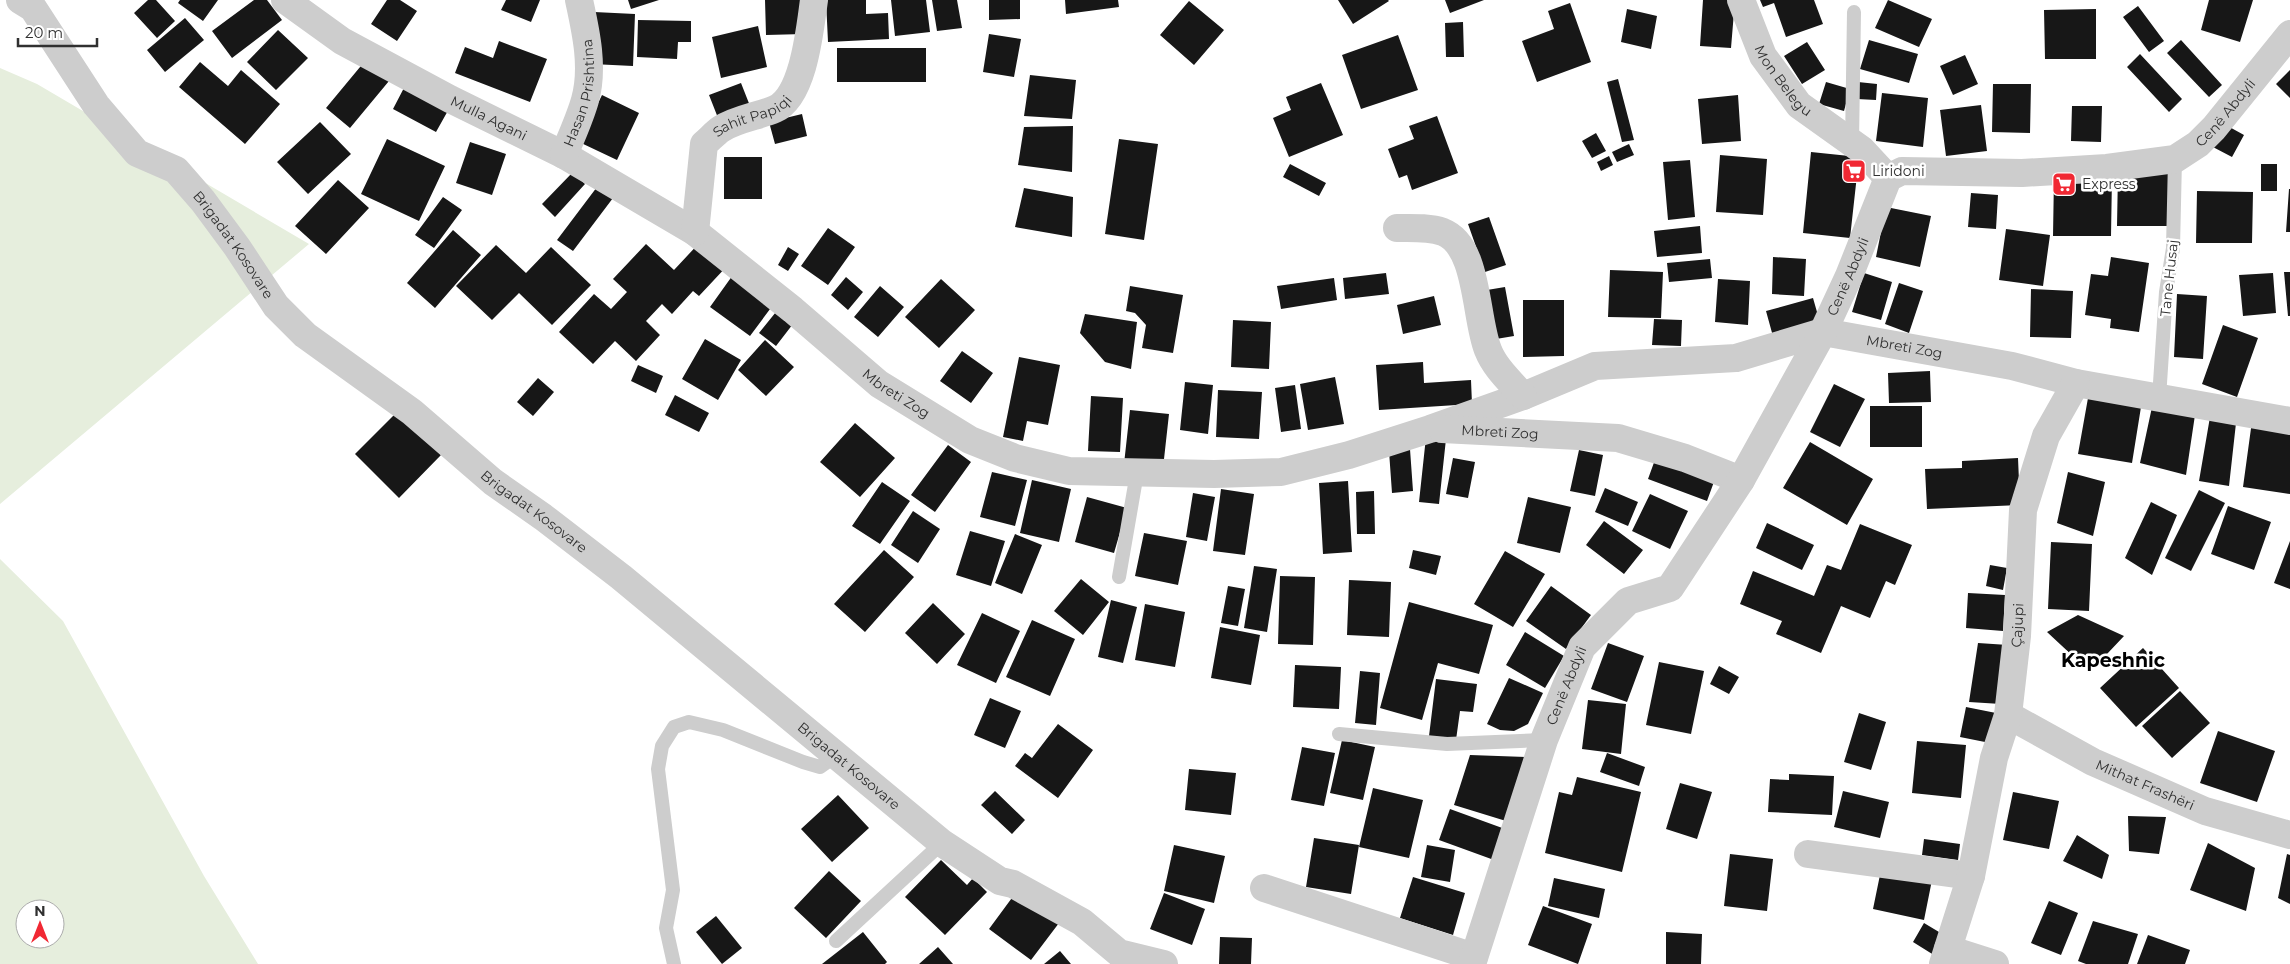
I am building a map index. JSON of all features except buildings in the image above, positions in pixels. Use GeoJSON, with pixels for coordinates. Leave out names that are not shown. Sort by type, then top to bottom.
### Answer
{"type":"FeatureCollection","features":[{"type":"Feature","properties":{"kind":"street","name":"Brigadat Kosovare"},"geometry":{"type":"LineString","coordinates":[[20,0],[33,8],[96,105],[137,153],[176,170],[203,201],[237,247],[276,306],[305,335],[412,412],[493,482],[543,517],[621,577],[942,843],[1000,881],[1013,884],[1082,922],[1115,959],[1164,964]]}},
{"type":"Feature","properties":{"kind":"street","name":"Mulla Agani"},"geometry":{"type":"LineString","coordinates":[[285,0],[342,41],[450,99],[564,155],[695,232]]}},
{"type":"Feature","properties":{"kind":"street","name":"Hasan Prishtina"},"geometry":{"type":"LineString","coordinates":[[564,155],[586,98],[589,62],[585,27],[579,0]]}},
{"type":"Feature","properties":{"kind":"street","name":"Sahit Papiqi"},"geometry":{"type":"LineString","coordinates":[[695,232],[704,144],[722,128],[778,108],[786,100],[796,86],[804,60],[814,0]]}},
{"type":"Feature","properties":{"kind":"street","name":"Mon Belegu"},"geometry":{"type":"LineString","coordinates":[[1741,0],[1762,56],[1799,105],[1862,150],[1888,178]]}},
{"type":"Feature","properties":{"kind":"street","name":"Cenë Abdyli"},"geometry":{"type":"LineString","coordinates":[[1473,961],[1544,740],[1582,647],[1628,601],[1670,588],[1742,480],[1823,332],[1849,276],[1888,178],[1902,171],[2022,173],[2107,168],[2175,159],[2198,144],[2214,128],[2290,34]]}},
{"type":"Feature","properties":{"kind":"street"},"geometry":{"type":"LineString","coordinates":[[1397,228],[1444,232],[1462,246],[1468,260],[1482,332],[1489,352],[1503,373],[1523,396]]}},
{"type":"Feature","properties":{"kind":"street","name":"Mbreti Zog"},"geometry":{"type":"LineString","coordinates":[[695,232],[793,310],[879,384],[970,440],[1015,458],[1069,471],[1214,474],[1282,472],[1349,456],[1430,429],[1523,396],[1595,366],[1736,358],[1823,332],[2012,366],[2076,383],[2290,421]]}},
{"type":"Feature","properties":{"kind":"street","name":"Çajupi"},"geometry":{"type":"LineString","coordinates":[[1946,957],[1971,876],[1994,758],[2008,715],[2017,636],[2023,510],[2046,436],[2076,383]]}},
{"type":"Feature","properties":{"kind":"street","name":"Mbreti Zog"},"geometry":{"type":"LineString","coordinates":[[1430,429],[1618,438],[1685,458],[1742,480]]}},
{"type":"Feature","properties":{"kind":"street","name":"Mithat Frashëri"},"geometry":{"type":"LineString","coordinates":[[2008,715],[2093,762],[2205,811],[2290,835]]}},
{"type":"Feature","properties":{"kind":"street"},"geometry":{"type":"LineString","coordinates":[[1808,854],[1971,876]]}},
{"type":"Feature","properties":{"kind":"street"},"geometry":{"type":"LineString","coordinates":[[1264,888],[1473,961]]}},
{"type":"Feature","properties":{"kind":"street"},"geometry":{"type":"LineString","coordinates":[[1946,957],[1995,964]]}},
{"type":"Feature","properties":{"kind":"lane"},"geometry":{"type":"LineString","coordinates":[[1852,143],[1854,12]]}},
{"type":"Feature","properties":{"kind":"lane","name":"Tane Husaj"},"geometry":{"type":"LineString","coordinates":[[2159,398],[2166,292],[2173,248],[2175,159]]}},
{"type":"Feature","properties":{"kind":"lane"},"geometry":{"type":"LineString","coordinates":[[1118,577],[1137,472]]}},
{"type":"Feature","properties":{"kind":"lane"},"geometry":{"type":"LineString","coordinates":[[674,964],[666,928],[673,890],[658,769],[662,746],[674,728],[689,722],[724,730],[820,767],[837,756]]}},
{"type":"Feature","properties":{"kind":"lane","name":"Cenë Abdyli"},"geometry":{"type":"LineString","coordinates":[[1339,734],[1447,744],[1544,740]]}},
{"type":"Feature","properties":{"kind":"lane"},"geometry":{"type":"LineString","coordinates":[[836,941],[942,843]]}},
{"type":"Feature","properties":{"kind":"green space"},"geometry":{"type":"Polygon","coordinates":[[[0,68],[37,84],[309,244],[0,504],[0,68]]]}},
{"type":"Feature","properties":{"kind":"green space"},"geometry":{"type":"Polygon","coordinates":[[[0,559],[63,621],[204,876],[258,964],[0,964],[0,559]]]}},
{"type":"Feature","properties":{"kind":"place","name":"Liridoni"},"geometry":{"type":"Point","coordinates":[1854,171]}},
{"type":"Feature","properties":{"kind":"place","name":"Express"},"geometry":{"type":"Point","coordinates":[2064,184]}},
{"type":"Feature","properties":{"kind":"district","name":"Kapeshnic"},"geometry":{"type":"Point","coordinates":[2113,660]}}]}
